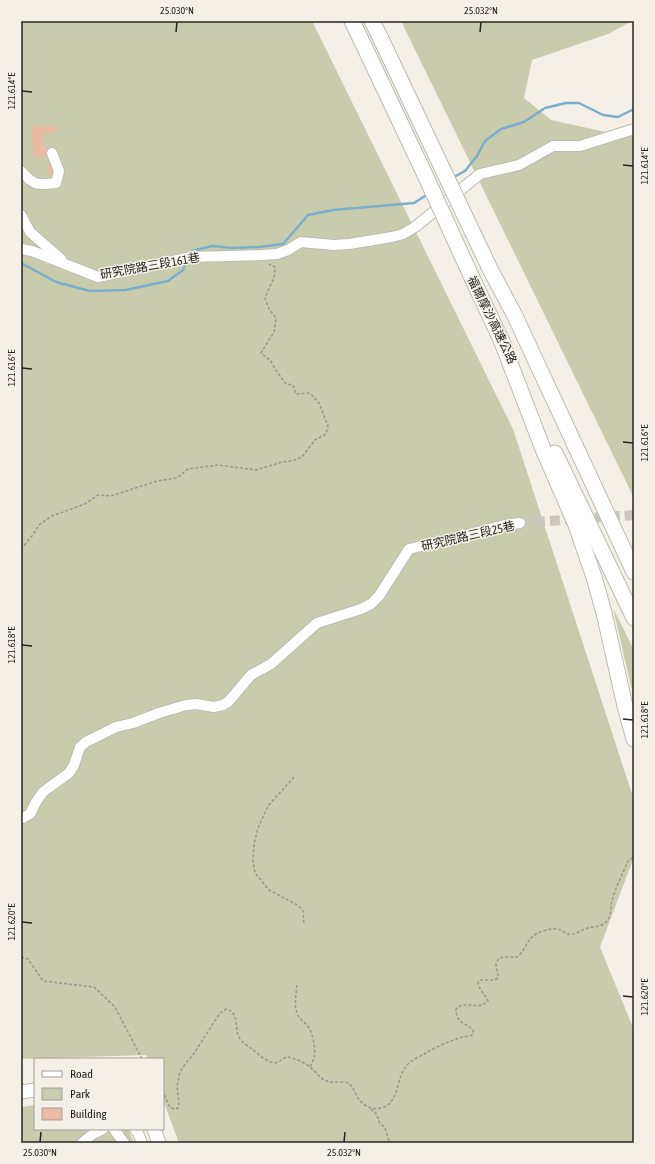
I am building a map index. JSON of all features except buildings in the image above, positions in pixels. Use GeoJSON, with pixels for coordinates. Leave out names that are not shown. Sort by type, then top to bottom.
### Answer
{"type":"FeatureCollection","features":[{"type":"Feature","properties":{"kind":"highway","name":"福爾摩沙高速公路"},"geometry":{"type":"LineString","coordinates":[[352,21],[473,280],[634,618]]}},
{"type":"Feature","properties":{"kind":"highway","name":"福爾摩沙高速公路"},"geometry":{"type":"LineString","coordinates":[[372,21],[490,269],[514,314],[634,572]]}},
{"type":"Feature","properties":{"kind":"highway"},"geometry":{"type":"LineString","coordinates":[[500,337],[543,448],[576,525],[594,577],[624,706],[634,739]]}},
{"type":"Feature","properties":{"kind":"main road"},"geometry":{"type":"LineString","coordinates":[[21,1092],[34,1090]]}},
{"type":"Feature","properties":{"kind":"main road"},"geometry":{"type":"LineString","coordinates":[[154,1130],[159,1143]]}},
{"type":"Feature","properties":{"kind":"lane","name":"研究院路三段161巷"},"geometry":{"type":"LineString","coordinates":[[21,249],[32,251],[98,277],[191,257],[277,254],[288,250],[301,242],[334,245],[392,237],[403,234],[415,227],[480,174],[519,165],[553,146],[580,146],[634,129]]}},
{"type":"Feature","properties":{"kind":"lane"},"geometry":{"type":"LineString","coordinates":[[21,171],[29,180],[40,185],[56,183],[59,171],[52,153]]}},
{"type":"Feature","properties":{"kind":"lane"},"geometry":{"type":"LineString","coordinates":[[21,215],[30,232],[67,264]]}},
{"type":"Feature","properties":{"kind":"lane","name":"研究院路三段25巷"},"geometry":{"type":"LineString","coordinates":[[21,818],[30,814],[43,792],[69,773],[74,765],[80,747],[86,742],[116,727],[133,723],[186,705],[196,704],[214,707],[223,705],[229,701],[251,675],[271,664],[317,623],[361,610],[371,604],[379,596],[409,549],[505,525],[520,523]]}},
{"type":"Feature","properties":{"kind":"lane"},"geometry":{"type":"LineString","coordinates":[[82,1143],[93,1134],[101,1130]]}},
{"type":"Feature","properties":{"kind":"lane"},"geometry":{"type":"LineString","coordinates":[[115,1130],[124,1143]]}},
{"type":"Feature","properties":{"kind":"lane"},"geometry":{"type":"LineString","coordinates":[[136,1130],[142,1143]]}},
{"type":"Feature","properties":{"kind":"path"},"geometry":{"type":"LineString","coordinates":[[21,549],[40,524],[52,516],[85,504],[98,495],[111,496],[157,480],[177,478],[188,469],[218,465],[256,470],[282,462],[292,461],[302,457],[315,440],[326,434],[328,426],[319,403],[310,393],[296,394],[293,385],[286,384],[271,362],[261,353],[274,332],[276,318],[269,309],[265,298],[274,278],[275,267],[265,261],[262,255]]}},
{"type":"Feature","properties":{"kind":"path"},"geometry":{"type":"LineString","coordinates":[[294,777],[268,806],[258,828],[254,844],[253,861],[255,873],[269,890],[299,906],[303,911],[304,925]]}},
{"type":"Feature","properties":{"kind":"path"},"geometry":{"type":"LineString","coordinates":[[164,1093],[171,1108],[178,1108],[179,1103],[177,1086],[180,1072],[220,1013],[226,1009],[230,1010],[234,1014],[239,1038],[265,1059],[274,1063],[285,1057],[290,1057],[310,1067],[320,1078],[333,1083],[348,1083],[352,1086],[359,1099],[365,1106],[378,1109],[385,1107],[393,1100],[404,1069],[411,1061],[433,1048],[472,1035],[474,1030],[459,1020],[456,1009],[460,1005],[466,1004],[478,1006],[483,1005],[488,1001],[478,987],[478,983],[481,980],[494,980],[498,978],[496,965],[498,960],[502,957],[517,957],[523,952],[528,940],[546,930],[557,929],[568,934],[574,934],[589,927],[598,927],[606,923],[611,914],[612,900],[628,861],[634,857]]}},
{"type":"Feature","properties":{"kind":"path"},"geometry":{"type":"LineString","coordinates":[[21,957],[28,959],[43,981],[94,987],[115,1007],[141,1058]]}},
{"type":"Feature","properties":{"kind":"path"},"geometry":{"type":"LineString","coordinates":[[297,986],[295,1005],[296,1012],[299,1019],[311,1031],[313,1039],[314,1058],[310,1067]]}},
{"type":"Feature","properties":{"kind":"path"},"geometry":{"type":"LineString","coordinates":[[371,1108],[376,1112],[379,1122],[385,1128],[389,1141]]}},
{"type":"Feature","properties":{"kind":"green space"},"geometry":{"type":"Polygon","coordinates":[[[21,21],[312,21],[513,429],[634,800],[634,857],[600,947],[634,1030],[634,1143],[179,1143],[164,1103],[164,1058],[148,1058],[146,1055],[21,1059],[21,21]]]}},
{"type":"Feature","properties":{"kind":"green space"},"geometry":{"type":"Polygon","coordinates":[[[401,21],[632,21],[608,34],[532,60],[524,98],[551,120],[615,134],[634,129],[634,498],[401,21]]]}},
{"type":"Feature","properties":{"kind":"green space"},"geometry":{"type":"Polygon","coordinates":[[[613,608],[634,650],[634,697],[632,691],[613,608]]]}},
{"type":"Feature","properties":{"kind":"green space"},"geometry":{"type":"Polygon","coordinates":[[[34,1105],[34,1130],[128,1130],[134,1143],[21,1143],[21,1107],[34,1105]]]}},
{"type":"Feature","properties":{"kind":"waterway"},"geometry":{"type":"LineString","coordinates":[[452,178],[465,171],[477,156],[485,141],[501,129],[524,122],[545,108],[566,103],[579,103],[603,115],[618,117],[634,109]]}},
{"type":"Feature","properties":{"kind":"waterway"},"geometry":{"type":"LineString","coordinates":[[192,251],[212,246],[232,248],[283,244],[308,215],[333,210],[414,203],[428,194]]}},
{"type":"Feature","properties":{"kind":"waterway"},"geometry":{"type":"LineString","coordinates":[[21,263],[56,282],[90,291],[126,290],[168,281],[183,270],[185,265]]}},
{"type":"Feature","properties":{"kind":"tunnel"},"geometry":{"type":"LineString","coordinates":[[520,523],[634,515]]}}]}
